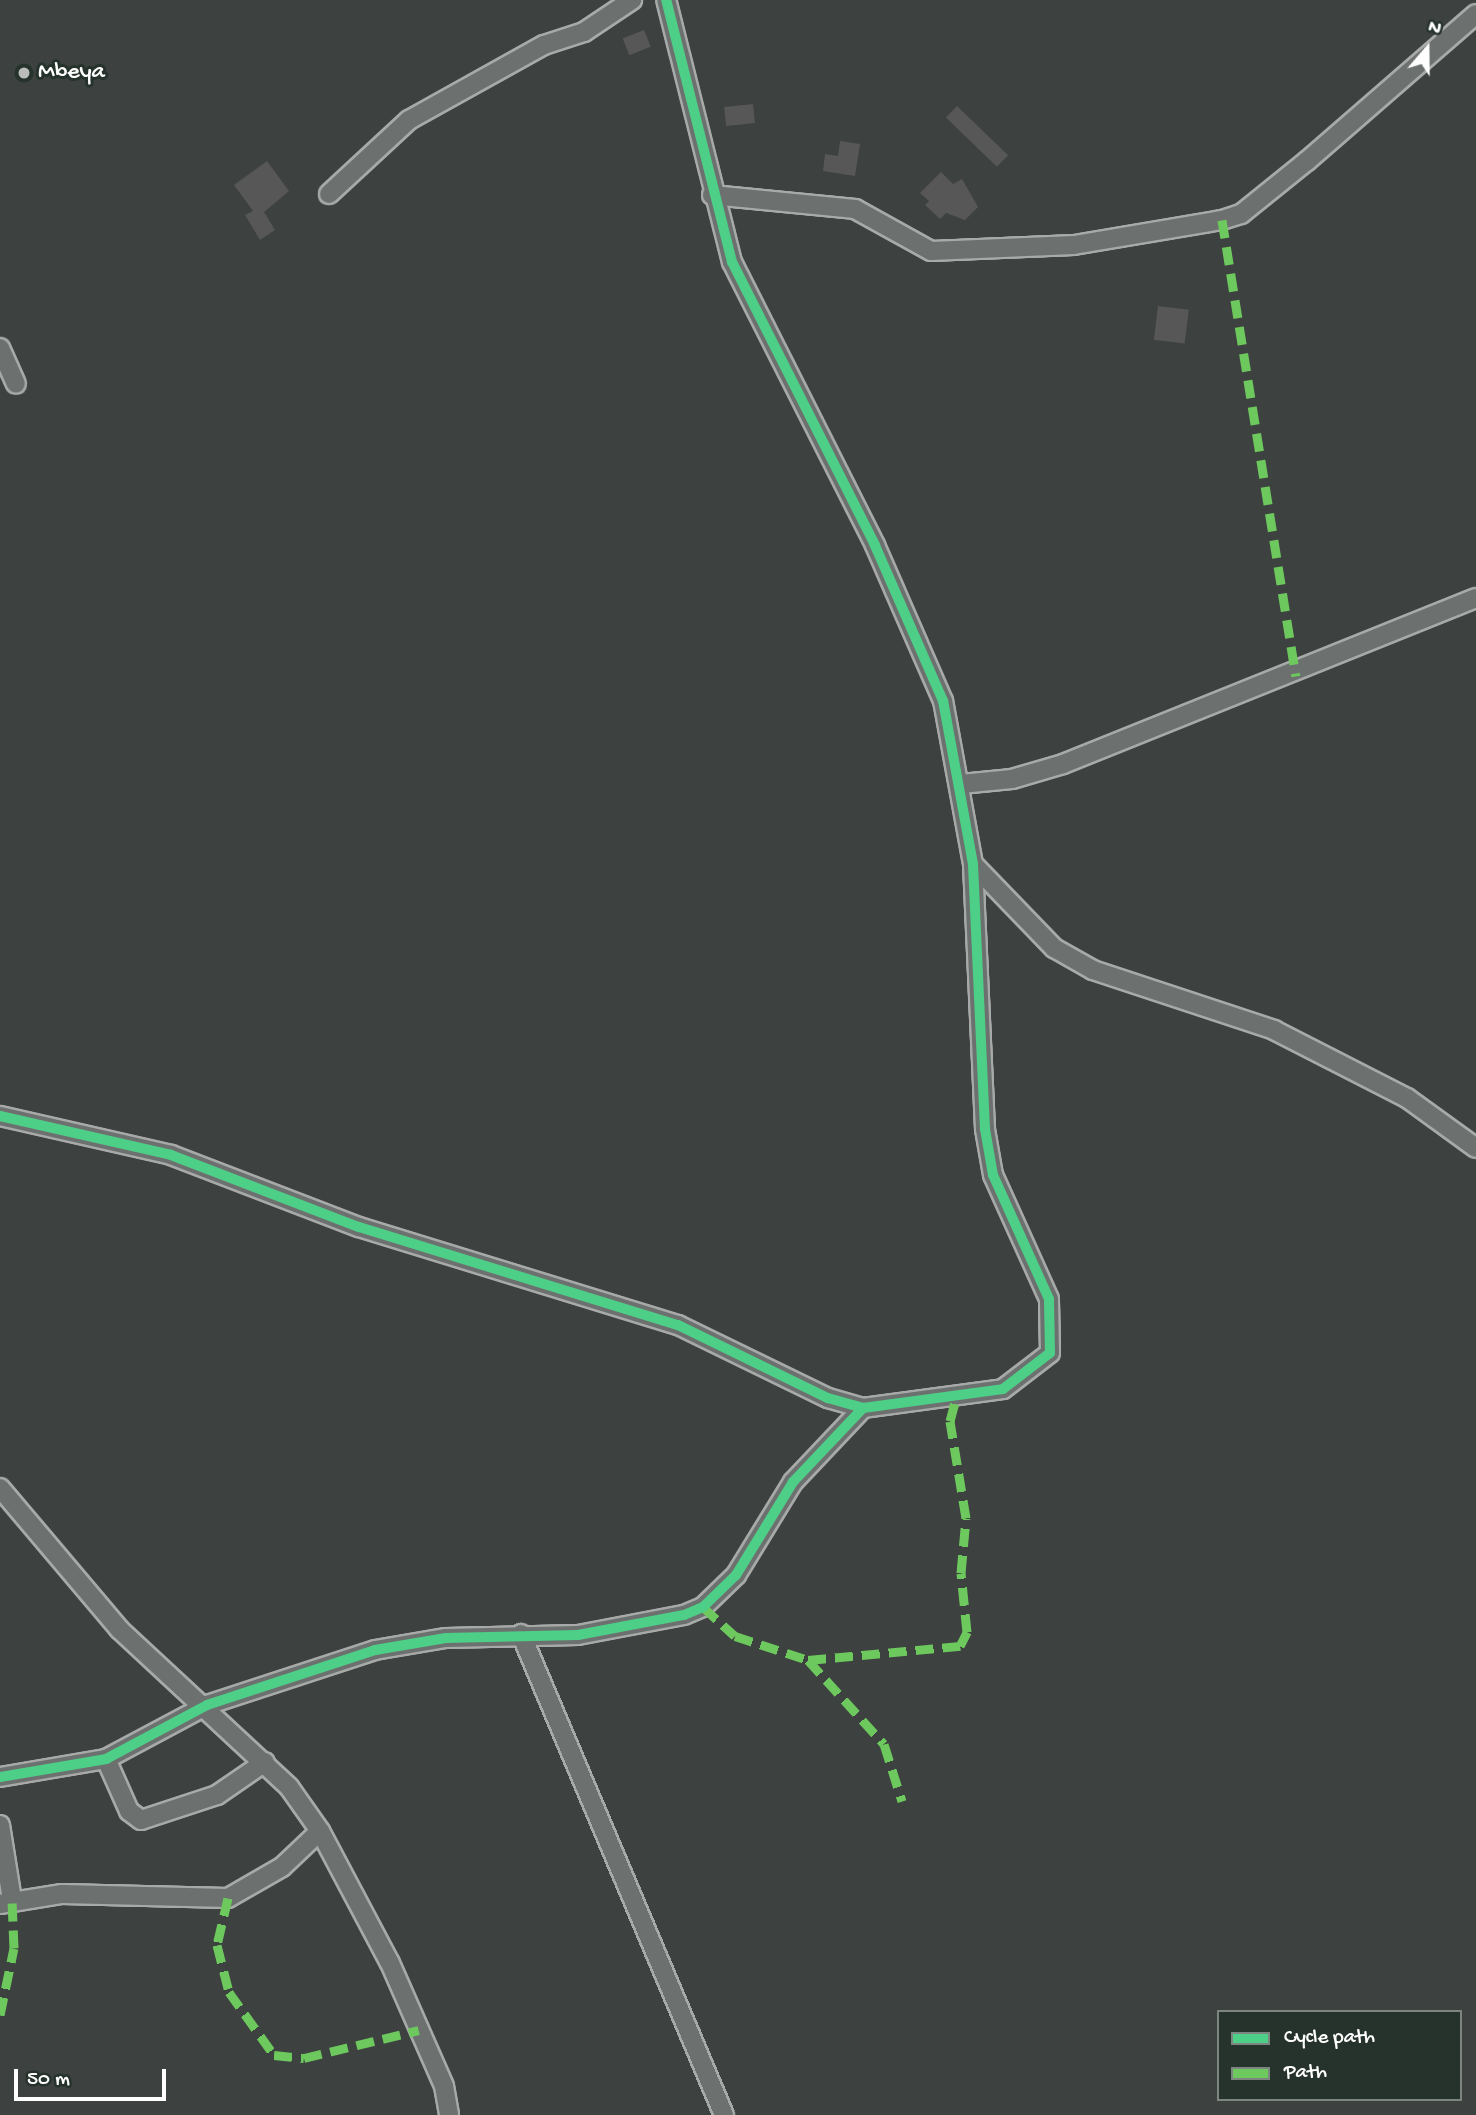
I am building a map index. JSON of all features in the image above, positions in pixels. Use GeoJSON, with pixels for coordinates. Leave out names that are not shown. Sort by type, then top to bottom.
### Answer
{"type":"FeatureCollection","features":[{"type":"Feature","properties":{"kind":"street"},"geometry":{"type":"LineString","coordinates":[[329,194],[409,120],[544,45],[584,32],[632,0]]}},
{"type":"Feature","properties":{"kind":"street"},"geometry":{"type":"LineString","coordinates":[[0,1116],[171,1155],[359,1227],[678,1325],[828,1398],[863,1408],[1003,1389],[1050,1353],[1049,1299],[993,1175],[985,1129],[973,863],[961,784],[943,701],[874,545],[771,346],[732,262],[712,194],[666,0]]}},
{"type":"Feature","properties":{"kind":"street"},"geometry":{"type":"LineString","coordinates":[[712,194],[855,209],[931,251],[1074,245],[1222,220],[1241,214],[1307,161],[1476,14]]}},
{"type":"Feature","properties":{"kind":"street"},"geometry":{"type":"LineString","coordinates":[[0,348],[16,384]]}},
{"type":"Feature","properties":{"kind":"street"},"geometry":{"type":"LineString","coordinates":[[961,784],[1012,779],[1077,759],[1476,598]]}},
{"type":"Feature","properties":{"kind":"street"},"geometry":{"type":"LineString","coordinates":[[973,863],[1054,948],[1093,970],[1274,1030],[1407,1098],[1476,1148]]}},
{"type":"Feature","properties":{"kind":"street"},"geometry":{"type":"LineString","coordinates":[[0,1776],[106,1759],[206,1704],[375,1650],[521,1634],[624,1629],[703,1607],[759,1544],[822,1444],[863,1408]]}},
{"type":"Feature","properties":{"kind":"street"},"geometry":{"type":"LineString","coordinates":[[0,1488],[119,1629],[206,1704],[265,1762],[320,1831],[390,1963],[444,2086],[449,2115]]}},
{"type":"Feature","properties":{"kind":"street"},"geometry":{"type":"LineString","coordinates":[[521,1634],[724,2115]]}},
{"type":"Feature","properties":{"kind":"street"},"geometry":{"type":"LineString","coordinates":[[106,1759],[129,1811],[141,1820],[217,1795],[265,1762]]}},
{"type":"Feature","properties":{"kind":"street"},"geometry":{"type":"LineString","coordinates":[[0,1825],[6,1902],[73,1894],[228,1898],[282,1867],[320,1831]]}},
{"type":"Feature","properties":{"kind":"building"},"geometry":{"type":"Polygon","coordinates":[[[644,30],[651,47],[629,55],[623,39],[644,30]]]}},
{"type":"Feature","properties":{"kind":"building"},"geometry":{"type":"Polygon","coordinates":[[[753,104],[755,123],[726,126],[724,107],[753,104]]]}},
{"type":"Feature","properties":{"kind":"building"},"geometry":{"type":"Polygon","coordinates":[[[957,106],[1008,155],[997,167],[946,118],[957,106]]]}},
{"type":"Feature","properties":{"kind":"building"},"geometry":{"type":"Polygon","coordinates":[[[840,141],[860,144],[855,176],[823,171],[825,154],[838,156],[840,141]]]}},
{"type":"Feature","properties":{"kind":"building"},"geometry":{"type":"Polygon","coordinates":[[[267,161],[289,191],[264,212],[275,230],[260,240],[245,215],[253,211],[234,185],[267,161]]]}},
{"type":"Feature","properties":{"kind":"building"},"geometry":{"type":"Polygon","coordinates":[[[941,172],[953,184],[962,179],[978,207],[965,220],[946,213],[940,219],[925,205],[929,201],[920,193],[941,172]]]}},
{"type":"Feature","properties":{"kind":"building"},"geometry":{"type":"Polygon","coordinates":[[[1158,306],[1189,310],[1185,344],[1154,340],[1158,306]]]}},
{"type":"Feature","properties":{"kind":"marked path"},"geometry":{"type":"LineString","coordinates":[[1222,220],[1296,676]]}},
{"type":"Feature","properties":{"kind":"marked path"},"geometry":{"type":"LineString","coordinates":[[703,1607],[735,1636],[808,1660],[960,1646],[967,1632],[961,1573],[966,1518],[950,1421],[957,1395]]}},
{"type":"Feature","properties":{"kind":"marked path"},"geometry":{"type":"LineString","coordinates":[[808,1660],[884,1744],[902,1801]]}},
{"type":"Feature","properties":{"kind":"marked path"},"geometry":{"type":"LineString","coordinates":[[228,1898],[217,1945],[229,1992],[274,2055],[304,2058],[419,2030]]}},
{"type":"Feature","properties":{"kind":"marked path"},"geometry":{"type":"LineString","coordinates":[[0,2015],[14,1948],[12,1900]]}},
{"type":"Feature","properties":{"kind":"cycle path"},"geometry":{"type":"LineString","coordinates":[[0,1777],[106,1759],[207,1705],[375,1650],[446,1638],[578,1635],[684,1615],[703,1607],[736,1575],[793,1482],[863,1408],[1003,1389],[1050,1353],[1049,1299],[993,1175],[985,1129],[973,864],[943,701],[875,545],[732,262],[666,0]]}},
{"type":"Feature","properties":{"kind":"cycle path"},"geometry":{"type":"LineString","coordinates":[[0,1116],[171,1155],[359,1227],[678,1325],[828,1398],[863,1408]]}},
{"type":"Feature","properties":{"kind":"place","name":"Mbeya"},"geometry":{"type":"Point","coordinates":[24,73]}}]}
